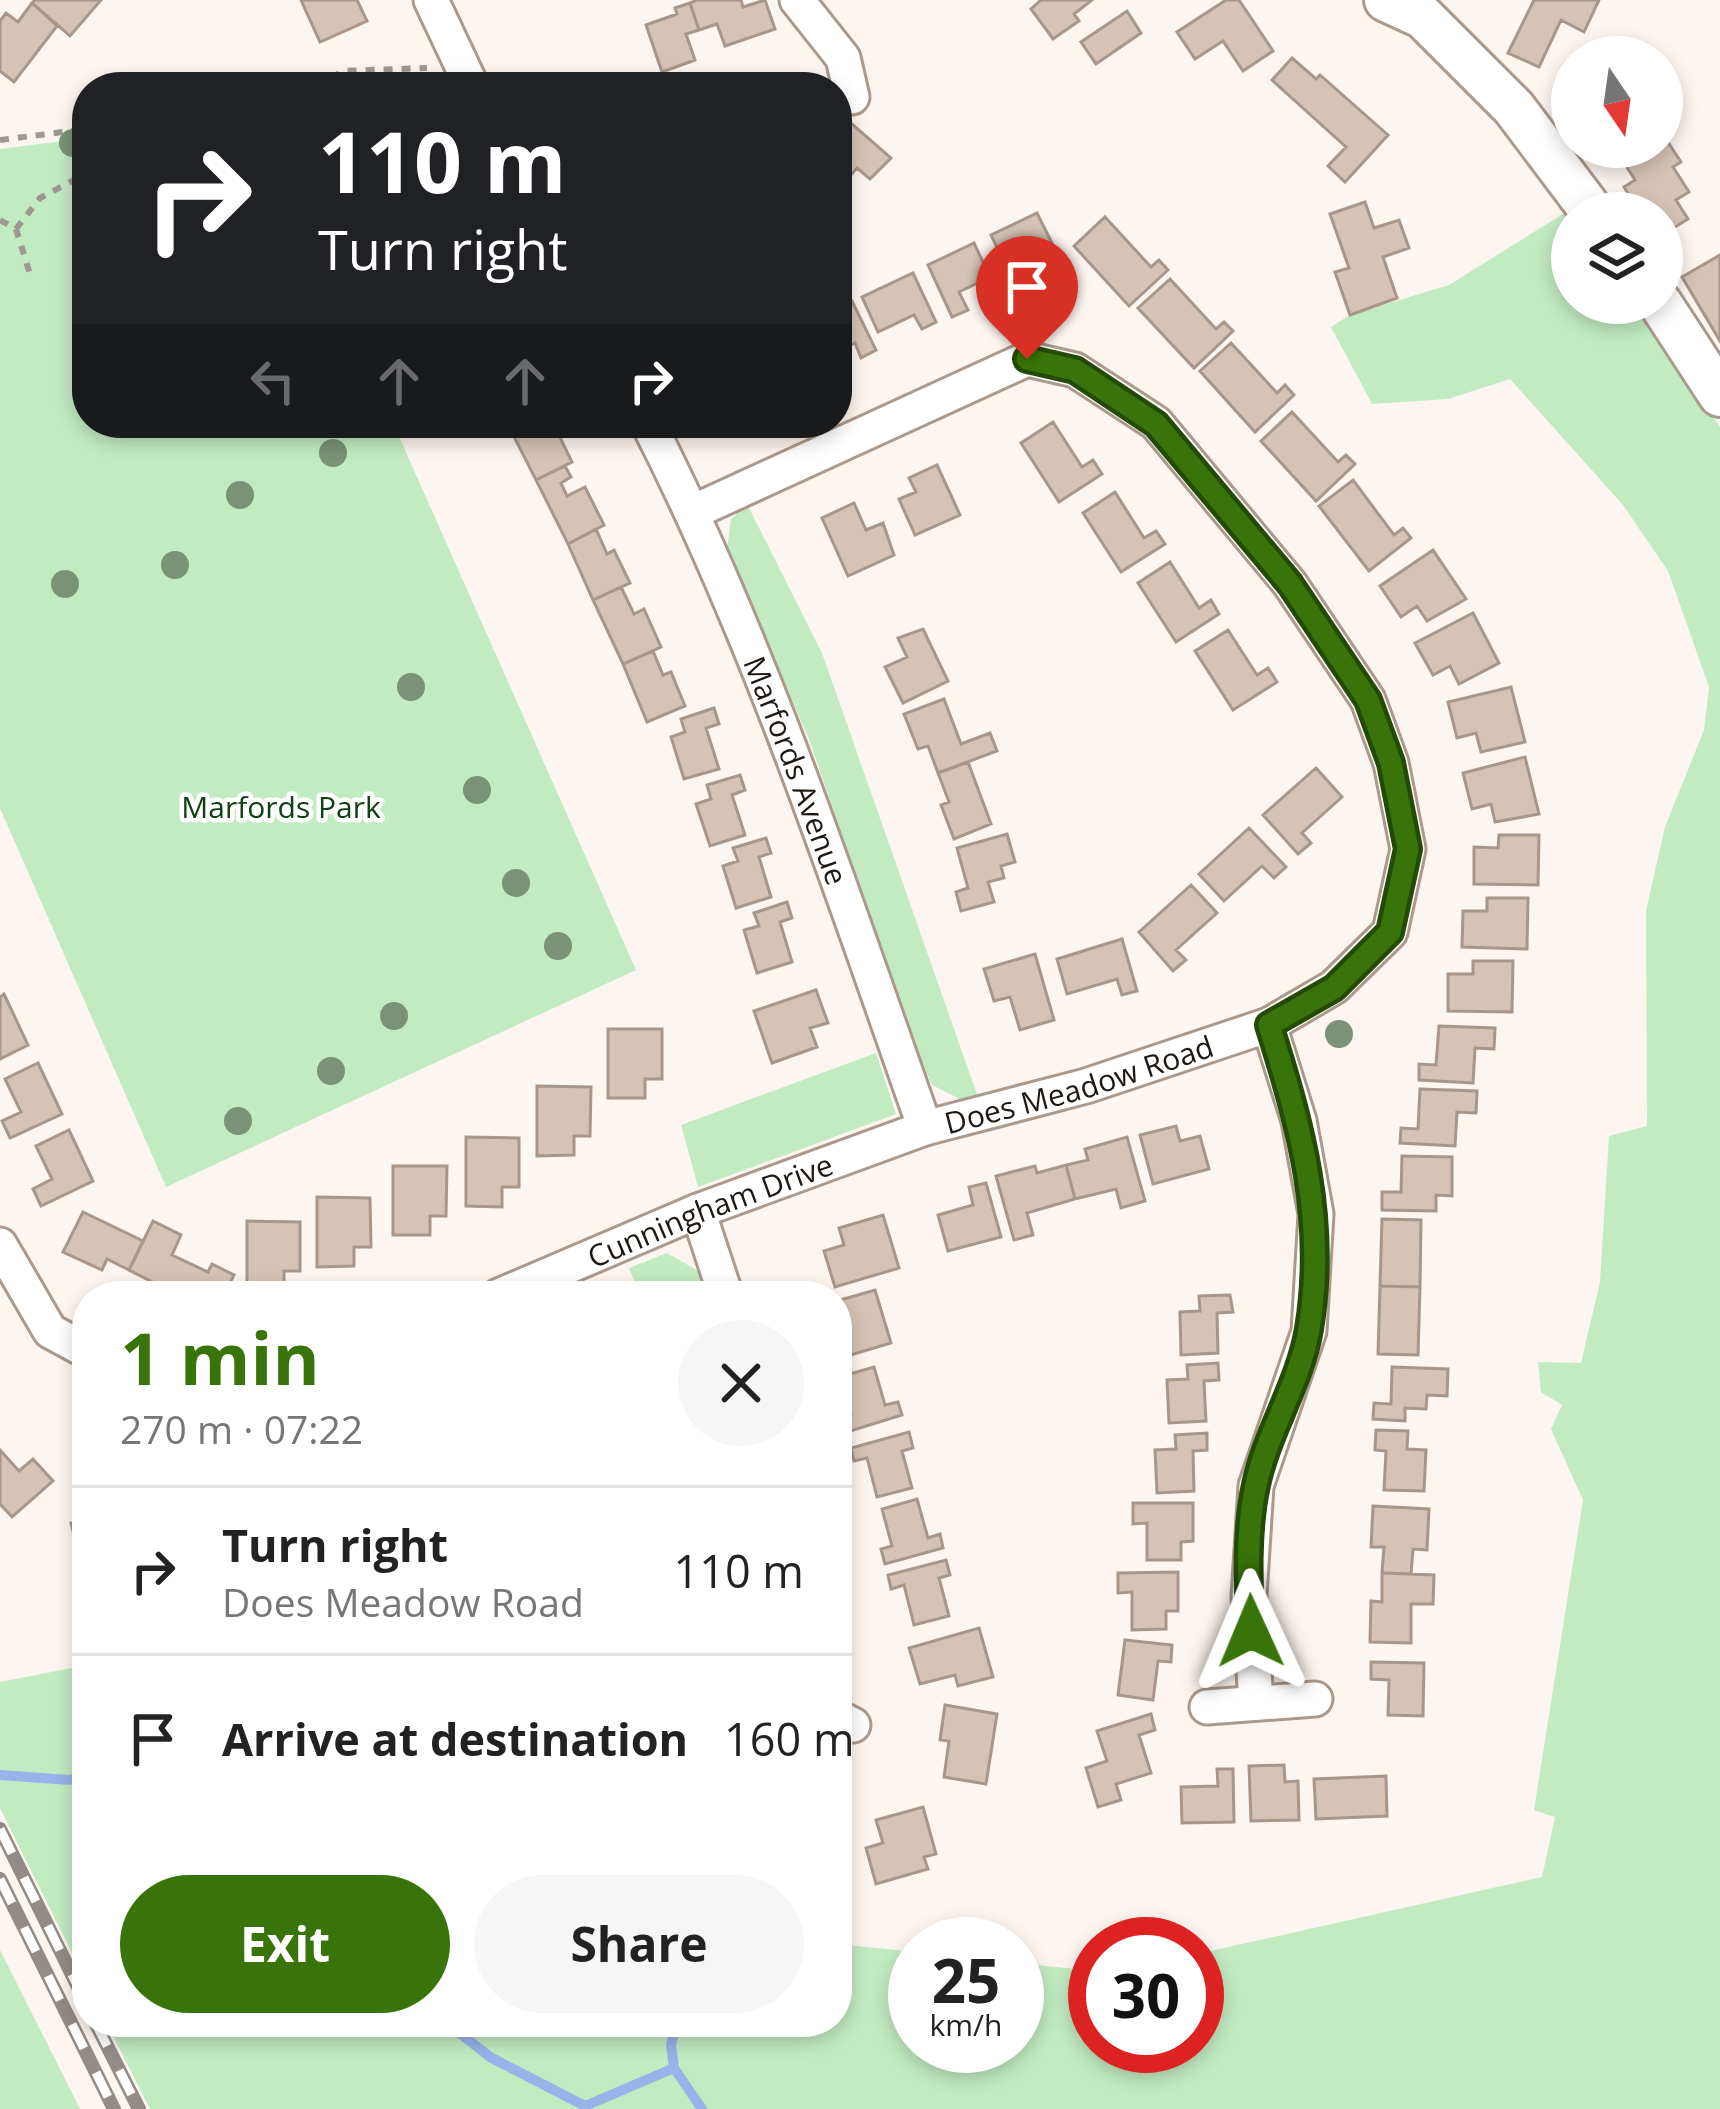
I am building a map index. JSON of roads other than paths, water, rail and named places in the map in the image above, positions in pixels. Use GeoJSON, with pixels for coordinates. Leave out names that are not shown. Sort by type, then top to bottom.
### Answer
{"type":"FeatureCollection","features":[{"type":"Feature","properties":{"kind":"street"},"geometry":{"type":"LineString","coordinates":[[797,0],[843,58],[846,72]]}},
{"type":"Feature","properties":{"kind":"street"},"geometry":{"type":"LineString","coordinates":[[1386,0],[1423,16],[1514,108],[1577,192]]}},
{"type":"Feature","properties":{"kind":"street"},"geometry":{"type":"LineString","coordinates":[[441,2],[466,72]]}},
{"type":"Feature","properties":{"kind":"street"},"geometry":{"type":"LineString","coordinates":[[1674,324],[1720,395]]}},
{"type":"Feature","properties":{"kind":"street","name":"Does Meadow Road"},"geometry":{"type":"LineString","coordinates":[[693,512],[1027,359],[1075,370],[1156,424],[1290,584],[1368,700],[1391,763],[1408,849],[1390,932],[1334,988],[1269,1025],[1086,1086],[925,1128]]}},
{"type":"Feature","properties":{"kind":"street","name":"Marfords Avenue"},"geometry":{"type":"LineString","coordinates":[[656,438],[693,512],[793,752],[925,1128]]}},
{"type":"Feature","properties":{"kind":"street"},"geometry":{"type":"LineString","coordinates":[[1256,1702],[1249,1596],[1256,1486],[1309,1331],[1316,1214],[1299,1121],[1269,1025]]}},
{"type":"Feature","properties":{"kind":"street","name":"Cunningham Drive"},"geometry":{"type":"LineString","coordinates":[[534,1281],[698,1210],[925,1128]]}},
{"type":"Feature","properties":{"kind":"street"},"geometry":{"type":"LineString","coordinates":[[698,1210],[721,1281]]}},
{"type":"Feature","properties":{"kind":"street"},"geometry":{"type":"LineString","coordinates":[[0,1244],[50,1331],[72,1343]]}},
{"type":"Feature","properties":{"kind":"street"},"geometry":{"type":"LineString","coordinates":[[1207,1707],[1315,1699]]}},
{"type":"Feature","properties":{"kind":"waterway"},"geometry":{"type":"LineString","coordinates":[[0,1775],[72,1779]]}},
{"type":"Feature","properties":{"kind":"waterway"},"geometry":{"type":"LineString","coordinates":[[465,2037],[490,2057],[585,2106],[674,2068],[702,2109]]}},
{"type":"Feature","properties":{"kind":"waterway"},"geometry":{"type":"LineString","coordinates":[[673,2037],[674,2068]]}},
{"type":"Feature","properties":{"kind":"railway"},"geometry":{"type":"LineString","coordinates":[[0,1829],[72,1975]]}},
{"type":"Feature","properties":{"kind":"railway"},"geometry":{"type":"LineString","coordinates":[[0,1879],[72,2024]]}},
{"type":"Feature","properties":{"kind":"railway"},"geometry":{"type":"LineString","coordinates":[[78,2037],[114,2109]]}},
{"type":"Feature","properties":{"kind":"railway"},"geometry":{"type":"LineString","coordinates":[[103,2037],[139,2109]]}},
{"type":"Feature","properties":{"kind":"park label","name":"Marfords Park"},"geometry":{"type":"Point","coordinates":[281,806]}}]}
